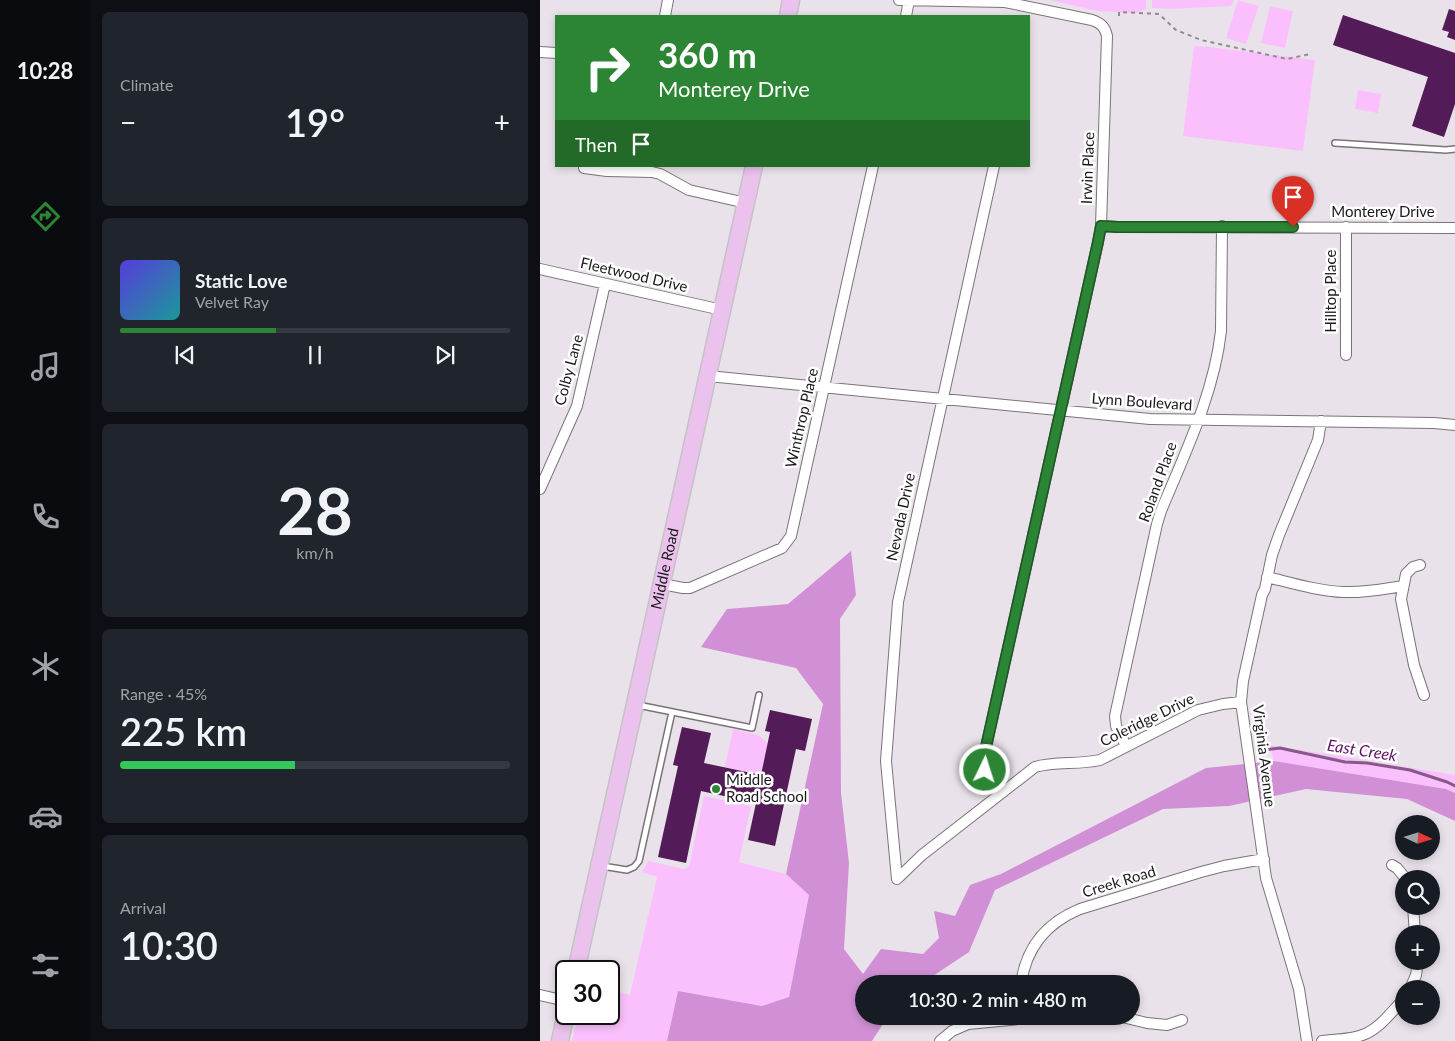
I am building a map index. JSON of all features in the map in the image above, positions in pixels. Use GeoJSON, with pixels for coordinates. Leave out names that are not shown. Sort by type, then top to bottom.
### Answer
{"type":"FeatureCollection","features":[{"type":"Feature","properties":{"kind":"main road"},"geometry":{"type":"LineString","coordinates":[[788,15],[791,0]]}},
{"type":"Feature","properties":{"kind":"main road","name":"Middle Road"},"geometry":{"type":"LineString","coordinates":[[578,960],[754,167]]}},
{"type":"Feature","properties":{"kind":"main road"},"geometry":{"type":"LineString","coordinates":[[560,1041],[563,1025]]}},
{"type":"Feature","properties":{"kind":"street"},"geometry":{"type":"LineString","coordinates":[[664,15],[668,0]]}},
{"type":"Feature","properties":{"kind":"street"},"geometry":{"type":"LineString","coordinates":[[899,0],[1005,2],[1028,11]]}},
{"type":"Feature","properties":{"kind":"street"},"geometry":{"type":"LineString","coordinates":[[906,15],[909,0]]}},
{"type":"Feature","properties":{"kind":"street","name":"Irwin Place"},"geometry":{"type":"LineString","coordinates":[[1003,792],[990,779],[985,770],[983,764],[984,756],[1101,226],[1107,36],[1105,29],[1100,23],[1092,20],[1028,11]]}},
{"type":"Feature","properties":{"kind":"street"},"geometry":{"type":"LineString","coordinates":[[540,52],[555,53]]}},
{"type":"Feature","properties":{"kind":"street","name":"Winthrop Place"},"geometry":{"type":"LineString","coordinates":[[662,584],[690,588],[769,555],[782,548],[788,542],[791,536],[873,167]]}},
{"type":"Feature","properties":{"kind":"street","name":"Nevada Drive"},"geometry":{"type":"LineString","coordinates":[[897,879],[886,755],[898,602],[994,167]]}},
{"type":"Feature","properties":{"kind":"street"},"geometry":{"type":"LineString","coordinates":[[584,168],[607,171],[652,172],[668,177],[689,190],[746,203]]}},
{"type":"Feature","properties":{"kind":"street","name":"Monterey Drive"},"geometry":{"type":"LineString","coordinates":[[1101,226],[1455,228]]}},
{"type":"Feature","properties":{"kind":"street","name":"Roland Place"},"geometry":{"type":"LineString","coordinates":[[1126,746],[1114,719],[1157,524],[1206,398],[1219,345],[1221,331],[1222,226]]}},
{"type":"Feature","properties":{"kind":"street","name":"Hilltop Place"},"geometry":{"type":"LineString","coordinates":[[1346,227],[1346,355]]}},
{"type":"Feature","properties":{"kind":"street","name":"Fleetwood Drive"},"geometry":{"type":"LineString","coordinates":[[540,270],[722,310]]}},
{"type":"Feature","properties":{"kind":"street","name":"Colby Lane"},"geometry":{"type":"LineString","coordinates":[[540,489],[577,406],[605,284]]}},
{"type":"Feature","properties":{"kind":"street","name":"Lynn Boulevard"},"geometry":{"type":"LineString","coordinates":[[708,376],[1150,420],[1434,423],[1455,426]]}},
{"type":"Feature","properties":{"kind":"street","name":"Virginia Avenue"},"geometry":{"type":"LineString","coordinates":[[1307,1041],[1299,989],[1269,889],[1241,702],[1243,682],[1272,555],[1318,440],[1321,421]]}},
{"type":"Feature","properties":{"kind":"street"},"geometry":{"type":"LineString","coordinates":[[1420,566],[1406,574],[1402,586],[1401,599],[1414,665],[1424,695]]}},
{"type":"Feature","properties":{"kind":"street"},"geometry":{"type":"LineString","coordinates":[[1267,577],[1332,591],[1346,592],[1364,592],[1402,586]]}},
{"type":"Feature","properties":{"kind":"street","name":"Coleridge Drive"},"geometry":{"type":"LineString","coordinates":[[897,879],[922,855],[1035,768],[1045,765],[1100,760],[1198,710],[1241,702]]}},
{"type":"Feature","properties":{"kind":"street","name":"Creek Road"},"geometry":{"type":"LineString","coordinates":[[1023,975],[1026,962],[1038,939],[1048,928],[1068,914],[1201,872],[1264,859]]}},
{"type":"Feature","properties":{"kind":"street"},"geometry":{"type":"LineString","coordinates":[[1392,865],[1399,870]]}},
{"type":"Feature","properties":{"kind":"street"},"geometry":{"type":"LineString","coordinates":[[540,995],[555,998]]}},
{"type":"Feature","properties":{"kind":"street"},"geometry":{"type":"LineString","coordinates":[[1322,1041],[1365,1034],[1395,1008]]}},
{"type":"Feature","properties":{"kind":"street"},"geometry":{"type":"LineString","coordinates":[[1140,1021],[1167,1025],[1182,1020]]}},
{"type":"Feature","properties":{"kind":"street"},"geometry":{"type":"LineString","coordinates":[[940,1041],[966,1025]]}},
{"type":"Feature","properties":{"kind":"lane"},"geometry":{"type":"LineString","coordinates":[[1335,143],[1455,149]]}},
{"type":"Feature","properties":{"kind":"lane"},"geometry":{"type":"LineString","coordinates":[[635,704],[752,728],[759,695]]}},
{"type":"Feature","properties":{"kind":"lane"},"geometry":{"type":"LineString","coordinates":[[599,865],[626,870],[634,867],[639,861],[672,712]]}},
{"type":"Feature","properties":{"kind":"path"},"geometry":{"type":"LineString","coordinates":[[1119,16],[1119,12],[1159,14],[1176,30],[1201,40],[1287,58],[1310,54]]}},
{"type":"Feature","properties":{"kind":"shaded area"},"geometry":{"type":"Polygon","coordinates":[[[1050,0],[1146,0],[1146,9],[1135,13],[1097,11],[1050,0]]]}},
{"type":"Feature","properties":{"kind":"shaded area"},"geometry":{"type":"Polygon","coordinates":[[[1152,0],[1234,0],[1231,6],[1170,9],[1152,8],[1152,0]]]}},
{"type":"Feature","properties":{"kind":"shaded area"},"geometry":{"type":"Polygon","coordinates":[[[1238,0],[1259,6],[1246,44],[1226,38],[1238,0]]]}},
{"type":"Feature","properties":{"kind":"shaded area"},"geometry":{"type":"Polygon","coordinates":[[[1270,6],[1293,11],[1285,48],[1261,43],[1270,6]]]}},
{"type":"Feature","properties":{"kind":"shaded area"},"geometry":{"type":"Polygon","coordinates":[[[1194,46],[1315,60],[1303,151],[1183,136],[1194,46]]]}},
{"type":"Feature","properties":{"kind":"shaded area"},"geometry":{"type":"Polygon","coordinates":[[[1358,90],[1381,94],[1378,113],[1355,109],[1358,90]]]}},
{"type":"Feature","properties":{"kind":"shaded area"},"geometry":{"type":"Polygon","coordinates":[[[851,551],[856,595],[840,619],[841,793],[849,863],[844,949],[863,974],[881,949],[923,954],[939,938],[934,911],[955,916],[970,885],[1001,874],[1206,768],[1274,761],[1446,789],[1455,793],[1455,821],[1407,799],[1306,789],[1229,806],[1163,809],[995,890],[969,952],[934,975],[855,975],[855,1025],[882,1025],[872,1041],[667,1041],[678,991],[762,1006],[789,997],[809,895],[786,874],[823,704],[796,668],[701,647],[727,609],[788,604],[851,551]]]}},
{"type":"Feature","properties":{"kind":"shaded area"},"geometry":{"type":"Polygon","coordinates":[[[733,729],[758,735],[768,743],[761,775],[725,767],[733,729]]]}},
{"type":"Feature","properties":{"kind":"shaded area"},"geometry":{"type":"Polygon","coordinates":[[[1270,745],[1455,775],[1455,793],[1446,789],[1274,761],[1270,745]]]}},
{"type":"Feature","properties":{"kind":"shaded area"},"geometry":{"type":"Polygon","coordinates":[[[704,796],[751,806],[739,862],[786,874],[809,894],[789,997],[763,1006],[678,991],[667,1041],[572,1041],[576,1025],[620,1025],[620,993],[630,995],[657,877],[642,872],[648,861],[684,869],[689,867],[704,796]]]}},
{"type":"Feature","properties":{"kind":"building"},"geometry":{"type":"Polygon","coordinates":[[[1449,9],[1455,11],[1455,40],[1447,37],[1449,32],[1442,30],[1449,9]]]}},
{"type":"Feature","properties":{"kind":"building"},"geometry":{"type":"Polygon","coordinates":[[[1343,15],[1455,53],[1455,104],[1444,137],[1412,126],[1428,77],[1333,45],[1343,15]]]}},
{"type":"Feature","properties":{"kind":"building"},"geometry":{"type":"Polygon","coordinates":[[[770,710],[812,719],[805,751],[796,749],[775,846],[748,840],[756,803],[701,791],[686,863],[658,857],[678,766],[673,765],[682,727],[711,733],[704,763],[761,775],[770,732],[765,731],[770,710]]]}},
{"type":"Feature","properties":{"kind":"waterway","name":"East Creek"},"geometry":{"type":"LineString","coordinates":[[1263,750],[1280,748],[1345,762],[1367,763],[1410,770],[1455,786]]}},
{"type":"Feature","properties":{"kind":"place","name":"Middle Road School"},"geometry":{"type":"Point","coordinates":[716,789]}},
{"type":"Feature","properties":{"kind":"route"},"geometry":{"type":"LineString","coordinates":[[985,770],[983,764],[984,756],[1101,226],[1293,227]]}}]}
